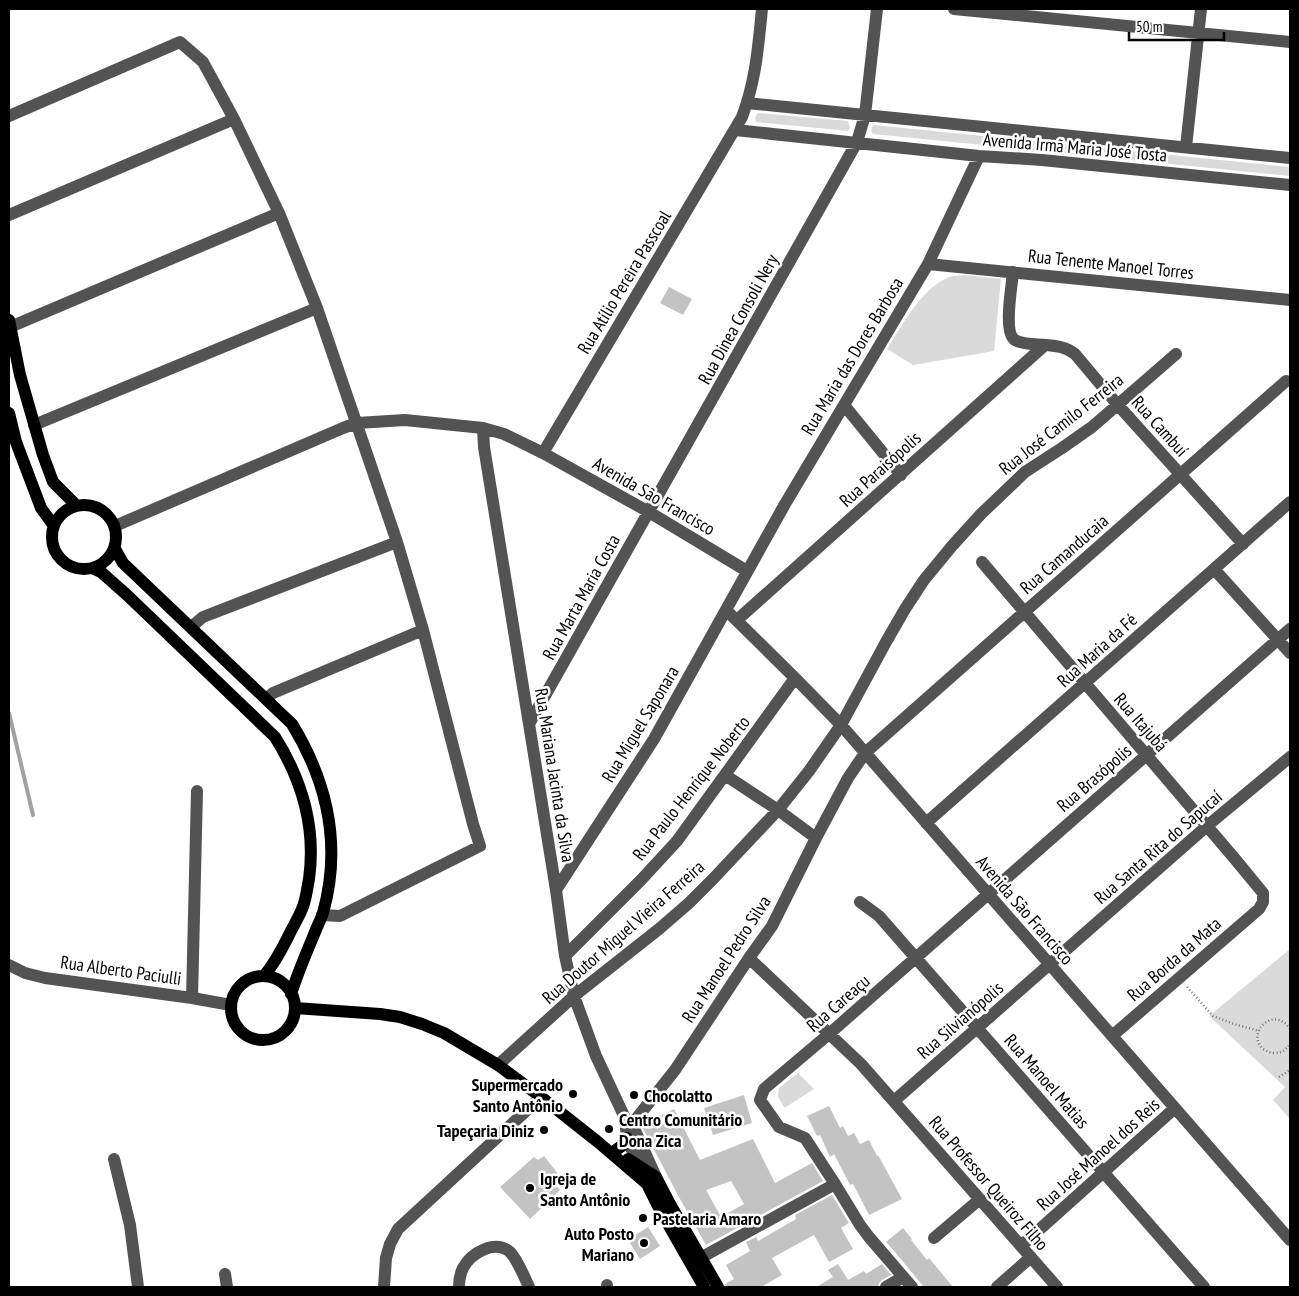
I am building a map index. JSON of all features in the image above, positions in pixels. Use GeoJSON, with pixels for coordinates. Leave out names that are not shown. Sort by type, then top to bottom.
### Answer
{"type":"FeatureCollection","features":[{"type":"Feature","properties":{"kind":"main road"},"geometry":{"type":"LineString","coordinates":[[9,325],[34,425],[53,482],[77,506]]}},
{"type":"Feature","properties":{"kind":"main road"},"geometry":{"type":"LineString","coordinates":[[9,413],[16,442],[41,508],[54,526]]}},
{"type":"Feature","properties":{"kind":"main road"},"geometry":{"type":"LineString","coordinates":[[77,506],[92,506],[100,509],[112,519],[115,526],[117,534],[115,549],[106,561],[99,566],[84,569],[70,566],[58,556],[52,541],[54,526],[58,519],[63,513],[77,506]]}},
{"type":"Feature","properties":{"kind":"main road"},"geometry":{"type":"LineString","coordinates":[[115,549],[123,563],[292,724],[303,742],[320,780],[326,800],[332,859],[327,896],[322,915],[292,994]]}},
{"type":"Feature","properties":{"kind":"main road"},"geometry":{"type":"LineString","coordinates":[[92,568],[101,572],[127,595],[275,737],[293,770],[300,787],[309,824],[307,892],[302,908],[274,965],[264,976]]}},
{"type":"Feature","properties":{"kind":"main road"},"geometry":{"type":"LineString","coordinates":[[251,713],[266,700]]}},
{"type":"Feature","properties":{"kind":"main road"},"geometry":{"type":"LineString","coordinates":[[264,976],[277,980],[288,988],[292,994],[295,1008],[294,1016],[286,1030],[280,1035],[257,1040],[242,1033],[237,1027],[231,1013],[232,997],[236,990],[248,980],[264,976]]}},
{"type":"Feature","properties":{"kind":"main road"},"geometry":{"type":"LineString","coordinates":[[295,1008],[400,1017],[444,1033],[498,1065],[651,1181]]}},
{"type":"Feature","properties":{"kind":"main road"},"geometry":{"type":"LineString","coordinates":[[616,1150],[623,1145],[627,1138]]}},
{"type":"Feature","properties":{"kind":"main road"},"geometry":{"type":"LineString","coordinates":[[598,1142],[616,1150],[639,1167],[651,1181],[695,1260],[718,1287]]}},
{"type":"Feature","properties":{"kind":"main road"},"geometry":{"type":"LineString","coordinates":[[695,1260],[704,1287]]}},
{"type":"Feature","properties":{"kind":"street"},"geometry":{"type":"LineString","coordinates":[[735,130],[753,84],[762,9]]}},
{"type":"Feature","properties":{"kind":"street"},"geometry":{"type":"LineString","coordinates":[[857,142],[865,114],[877,9]]}},
{"type":"Feature","properties":{"kind":"street"},"geometry":{"type":"LineString","coordinates":[[954,9],[1290,42]]}},
{"type":"Feature","properties":{"kind":"street"},"geometry":{"type":"LineString","coordinates":[[1186,147],[1201,9]]}},
{"type":"Feature","properties":{"kind":"street"},"geometry":{"type":"LineString","coordinates":[[9,116],[180,42],[203,62],[234,119],[279,212],[317,308],[397,542],[423,630],[480,846],[340,916],[322,915]]}},
{"type":"Feature","properties":{"kind":"street","name":"Avenida Irmã Maria José Tosta"},"geometry":{"type":"LineString","coordinates":[[747,102],[1290,158]]}},
{"type":"Feature","properties":{"kind":"street"},"geometry":{"type":"LineString","coordinates":[[9,215],[234,119]]}},
{"type":"Feature","properties":{"kind":"street","name":"Avenida Irmã Maria José Tosta"},"geometry":{"type":"LineString","coordinates":[[735,130],[979,156],[1042,160],[1290,185]]}},
{"type":"Feature","properties":{"kind":"street","name":"Rua Atílio Pereira Passcoal"},"geometry":{"type":"LineString","coordinates":[[543,453],[735,130]]}},
{"type":"Feature","properties":{"kind":"street","name":"Rua Dinea Consoli Nery"},"geometry":{"type":"LineString","coordinates":[[648,512],[857,142]]}},
{"type":"Feature","properties":{"kind":"street","name":"Rua Maria das Dores Barbosa"},"geometry":{"type":"LineString","coordinates":[[747,571],[928,264],[979,156]]}},
{"type":"Feature","properties":{"kind":"street"},"geometry":{"type":"LineString","coordinates":[[9,325],[279,212]]}},
{"type":"Feature","properties":{"kind":"street","name":"Rua Tenente Manoel Torres"},"geometry":{"type":"LineString","coordinates":[[928,264],[1290,300]]}},
{"type":"Feature","properties":{"kind":"street","name":"Rua Cambuí"},"geometry":{"type":"LineString","coordinates":[[1013,272],[1009,320],[1011,336],[1016,341],[1058,346],[1070,350],[1243,544]]}},
{"type":"Feature","properties":{"kind":"street"},"geometry":{"type":"LineString","coordinates":[[34,425],[317,308]]}},
{"type":"Feature","properties":{"kind":"street","name":"Rua Paraisópolis"},"geometry":{"type":"LineString","coordinates":[[737,620],[1045,344]]}},
{"type":"Feature","properties":{"kind":"street","name":"Rua José Camilo Ferreira"},"geometry":{"type":"LineString","coordinates":[[841,725],[886,642],[924,580],[980,514],[1025,472],[1092,427],[1176,354]]}},
{"type":"Feature","properties":{"kind":"street","name":"Rua Camanducaia"},"geometry":{"type":"LineString","coordinates":[[865,753],[1286,381]]}},
{"type":"Feature","properties":{"kind":"street"},"geometry":{"type":"LineString","coordinates":[[844,405],[901,475]]}},
{"type":"Feature","properties":{"kind":"street","name":"Avenida São Francisco"},"geometry":{"type":"LineString","coordinates":[[115,526],[356,424],[405,420],[483,428],[504,434],[543,453],[648,512],[747,571]]}},
{"type":"Feature","properties":{"kind":"street","name":"Rua Mariana Jacinta da Silva"},"geometry":{"type":"LineString","coordinates":[[483,428],[484,446],[565,956],[574,996],[596,1056],[628,1121],[651,1181]]}},
{"type":"Feature","properties":{"kind":"street","name":"Rua Maria da Fé"},"geometry":{"type":"LineString","coordinates":[[926,823],[1290,502]]}},
{"type":"Feature","properties":{"kind":"street","name":"Rua Marta Maria Costa"},"geometry":{"type":"LineString","coordinates":[[529,724],[648,512]]}},
{"type":"Feature","properties":{"kind":"street"},"geometry":{"type":"LineString","coordinates":[[191,627],[203,617],[397,542]]}},
{"type":"Feature","properties":{"kind":"street","name":"Rua Itajubá"},"geometry":{"type":"LineString","coordinates":[[982,562],[1263,893],[1263,902],[1259,909]]}},
{"type":"Feature","properties":{"kind":"street"},"geometry":{"type":"LineString","coordinates":[[1214,569],[1290,653]]}},
{"type":"Feature","properties":{"kind":"street","name":"Rua Miguel Saponara"},"geometry":{"type":"LineString","coordinates":[[556,890],[654,738],[747,571]]}},
{"type":"Feature","properties":{"kind":"street","name":"Avenida São Francisco"},"geometry":{"type":"LineString","coordinates":[[726,610],[841,725],[1290,1240]]}},
{"type":"Feature","properties":{"kind":"street"},"geometry":{"type":"LineString","coordinates":[[266,700],[273,693],[423,630]]}},
{"type":"Feature","properties":{"kind":"street","name":"Rua Brasópolis"},"geometry":{"type":"LineString","coordinates":[[988,894],[1290,630]]}},
{"type":"Feature","properties":{"kind":"street","name":"Rua Paulo Henrique Noberto"},"geometry":{"type":"LineString","coordinates":[[565,956],[671,848],[795,678]]}},
{"type":"Feature","properties":{"kind":"street","name":"Rua Doutor Miguel Vieira Ferreira"},"geometry":{"type":"LineString","coordinates":[[498,1065],[574,996],[689,903],[778,810],[809,771],[841,725]]}},
{"type":"Feature","properties":{"kind":"street","name":"Rua Manoel Pedro Silva"},"geometry":{"type":"LineString","coordinates":[[628,1121],[675,1070],[772,926],[848,778],[865,753]]}},
{"type":"Feature","properties":{"kind":"street","name":"Rua Santa Rita do Sapucaí"},"geometry":{"type":"LineString","coordinates":[[1050,965],[1207,826],[1290,757]]}},
{"type":"Feature","properties":{"kind":"street"},"geometry":{"type":"LineString","coordinates":[[725,775],[816,838]]}},
{"type":"Feature","properties":{"kind":"street"},"geometry":{"type":"LineString","coordinates":[[192,998],[197,791]]}},
{"type":"Feature","properties":{"kind":"street","name":"Rua Careaçu"},"geometry":{"type":"LineString","coordinates":[[835,1184],[805,1138],[780,1127],[760,1100],[764,1089],[988,894]]}},
{"type":"Feature","properties":{"kind":"street","name":"Rua Manoel Matias"},"geometry":{"type":"LineString","coordinates":[[860,902],[879,916],[1204,1287]]}},
{"type":"Feature","properties":{"kind":"street","name":"Rua Borda da Mata"},"geometry":{"type":"LineString","coordinates":[[1112,1036],[1259,909]]}},
{"type":"Feature","properties":{"kind":"street","name":"Rua Professor Queiroz Filho"},"geometry":{"type":"LineString","coordinates":[[749,958],[861,1064],[1057,1287]]}},
{"type":"Feature","properties":{"kind":"street","name":"Rua Alberto Paciulli"},"geometry":{"type":"LineString","coordinates":[[9,965],[25,973],[45,978],[231,1005]]}},
{"type":"Feature","properties":{"kind":"street","name":"Rua Silvianópolis"},"geometry":{"type":"LineString","coordinates":[[894,1101],[1050,965]]}},
{"type":"Feature","properties":{"kind":"street"},"geometry":{"type":"LineString","coordinates":[[384,1287],[386,1258],[390,1244],[398,1229],[541,1098]]}},
{"type":"Feature","properties":{"kind":"street","name":"Rua José Manoel dos Reis"},"geometry":{"type":"LineString","coordinates":[[1021,1246],[1175,1108]]}},
{"type":"Feature","properties":{"kind":"street","name":"Rua Mariana Jacinta da Silva"},"geometry":{"type":"LineString","coordinates":[[628,1121],[627,1138],[639,1167]]}},
{"type":"Feature","properties":{"kind":"street"},"geometry":{"type":"LineString","coordinates":[[114,1159],[130,1226],[138,1287]]}},
{"type":"Feature","properties":{"kind":"street"},"geometry":{"type":"LineString","coordinates":[[695,1260],[835,1184],[864,1231],[912,1287]]}},
{"type":"Feature","properties":{"kind":"street"},"geometry":{"type":"LineString","coordinates":[[934,1238],[980,1199]]}},
{"type":"Feature","properties":{"kind":"street"},"geometry":{"type":"LineString","coordinates":[[458,1287],[464,1268],[473,1256],[483,1250],[495,1247],[503,1248],[514,1256],[529,1287]]}},
{"type":"Feature","properties":{"kind":"street"},"geometry":{"type":"LineString","coordinates":[[997,1287],[1031,1257]]}},
{"type":"Feature","properties":{"kind":"street"},"geometry":{"type":"LineString","coordinates":[[225,1274],[227,1287]]}},
{"type":"Feature","properties":{"kind":"street"},"geometry":{"type":"LineString","coordinates":[[886,1287],[903,1277]]}},
{"type":"Feature","properties":{"kind":"path"},"geometry":{"type":"LineString","coordinates":[[1179,978],[1213,1016],[1259,1031]]}},
{"type":"Feature","properties":{"kind":"path"},"geometry":{"type":"LineString","coordinates":[[1290,1029],[1282,1021],[1265,1022],[1258,1036],[1261,1046],[1270,1053],[1282,1052],[1290,1044]]}},
{"type":"Feature","properties":{"kind":"path"},"geometry":{"type":"LineString","coordinates":[[1279,1077],[1290,1070]]}},
{"type":"Feature","properties":{"kind":"shaded area"},"geometry":{"type":"Polygon","coordinates":[[[758,113],[848,121],[850,128],[848,131],[756,122],[756,115],[758,113]]]}},
{"type":"Feature","properties":{"kind":"shaded area"},"geometry":{"type":"Polygon","coordinates":[[[874,125],[1290,167],[1290,176],[873,134],[871,131],[874,125]]]}},
{"type":"Feature","properties":{"kind":"shaded area"},"geometry":{"type":"Polygon","coordinates":[[[964,275],[1001,279],[994,351],[913,365],[887,349],[921,298],[949,277],[964,275]]]}},
{"type":"Feature","properties":{"kind":"shaded area"},"geometry":{"type":"Polygon","coordinates":[[[1290,949],[1290,1119],[1273,1100],[1285,1087],[1209,1016],[1290,949]]]}},
{"type":"Feature","properties":{"kind":"shaded area"},"geometry":{"type":"Polygon","coordinates":[[[798,1073],[814,1089],[784,1107],[778,1097],[779,1088],[798,1073]]]}},
{"type":"Feature","properties":{"kind":"building"},"geometry":{"type":"Polygon","coordinates":[[[669,287],[692,299],[683,315],[660,303],[669,287]]]}},
{"type":"Feature","properties":{"kind":"building"},"geometry":{"type":"Polygon","coordinates":[[[744,1095],[752,1123],[713,1135],[704,1108],[744,1095]]]}},
{"type":"Feature","properties":{"kind":"building"},"geometry":{"type":"Polygon","coordinates":[[[829,1106],[840,1128],[843,1126],[848,1136],[854,1133],[860,1144],[869,1140],[902,1199],[869,1215],[853,1184],[850,1185],[834,1154],[830,1157],[820,1135],[817,1136],[807,1116],[829,1106]]]}},
{"type":"Feature","properties":{"kind":"building"},"geometry":{"type":"Polygon","coordinates":[[[674,1109],[700,1160],[753,1139],[775,1183],[812,1163],[823,1181],[706,1245],[641,1125],[674,1109]],[[731,1181],[706,1190],[721,1217],[744,1204],[731,1181]]]}},
{"type":"Feature","properties":{"kind":"building","name":"Igreja de Santo Antônio"},"geometry":{"type":"Polygon","coordinates":[[[544,1156],[563,1180],[555,1184],[560,1190],[530,1219],[500,1187],[534,1157],[538,1160],[544,1156]]]}},
{"type":"Feature","properties":{"kind":"building"},"geometry":{"type":"Polygon","coordinates":[[[832,1195],[849,1223],[841,1228],[853,1249],[829,1262],[814,1235],[772,1258],[782,1275],[761,1287],[726,1287],[725,1284],[734,1279],[726,1265],[750,1251],[746,1242],[756,1237],[758,1241],[796,1219],[795,1215],[832,1195]]]}},
{"type":"Feature","properties":{"kind":"building","name":"Auto Posto Mariano"},"geometry":{"type":"Polygon","coordinates":[[[648,1227],[660,1246],[640,1259],[628,1240],[648,1227]]]}},
{"type":"Feature","properties":{"kind":"building"},"geometry":{"type":"Polygon","coordinates":[[[903,1228],[927,1260],[929,1258],[953,1287],[924,1287],[886,1242],[903,1228]]]}},
{"type":"Feature","properties":{"kind":"building"},"geometry":{"type":"Polygon","coordinates":[[[838,1264],[848,1280],[864,1271],[866,1274],[882,1264],[891,1275],[882,1280],[878,1287],[816,1287],[833,1277],[828,1270],[838,1264]]]}},
{"type":"Feature","properties":{"kind":"waterway"},"geometry":{"type":"LineString","coordinates":[[9,713],[33,815]]}},
{"type":"Feature","properties":{"kind":"place","name":"Supermercado Santo Antônio"},"geometry":{"type":"Point","coordinates":[573,1094]}},
{"type":"Feature","properties":{"kind":"place","name":"Chocolatto"},"geometry":{"type":"Point","coordinates":[634,1095]}},
{"type":"Feature","properties":{"kind":"place","name":"Centro Comunitário Dona Zica"},"geometry":{"type":"Point","coordinates":[609,1129]}},
{"type":"Feature","properties":{"kind":"place","name":"Tapeçaria Diniz"},"geometry":{"type":"Point","coordinates":[544,1130]}},
{"type":"Feature","properties":{"kind":"place","name":"Igreja de Santo Antônio"},"geometry":{"type":"Point","coordinates":[530,1188]}},
{"type":"Feature","properties":{"kind":"place","name":"Pastelaria Amaro"},"geometry":{"type":"Point","coordinates":[643,1218]}},
{"type":"Feature","properties":{"kind":"place","name":"Auto Posto Mariano"},"geometry":{"type":"Point","coordinates":[644,1243]}}]}
